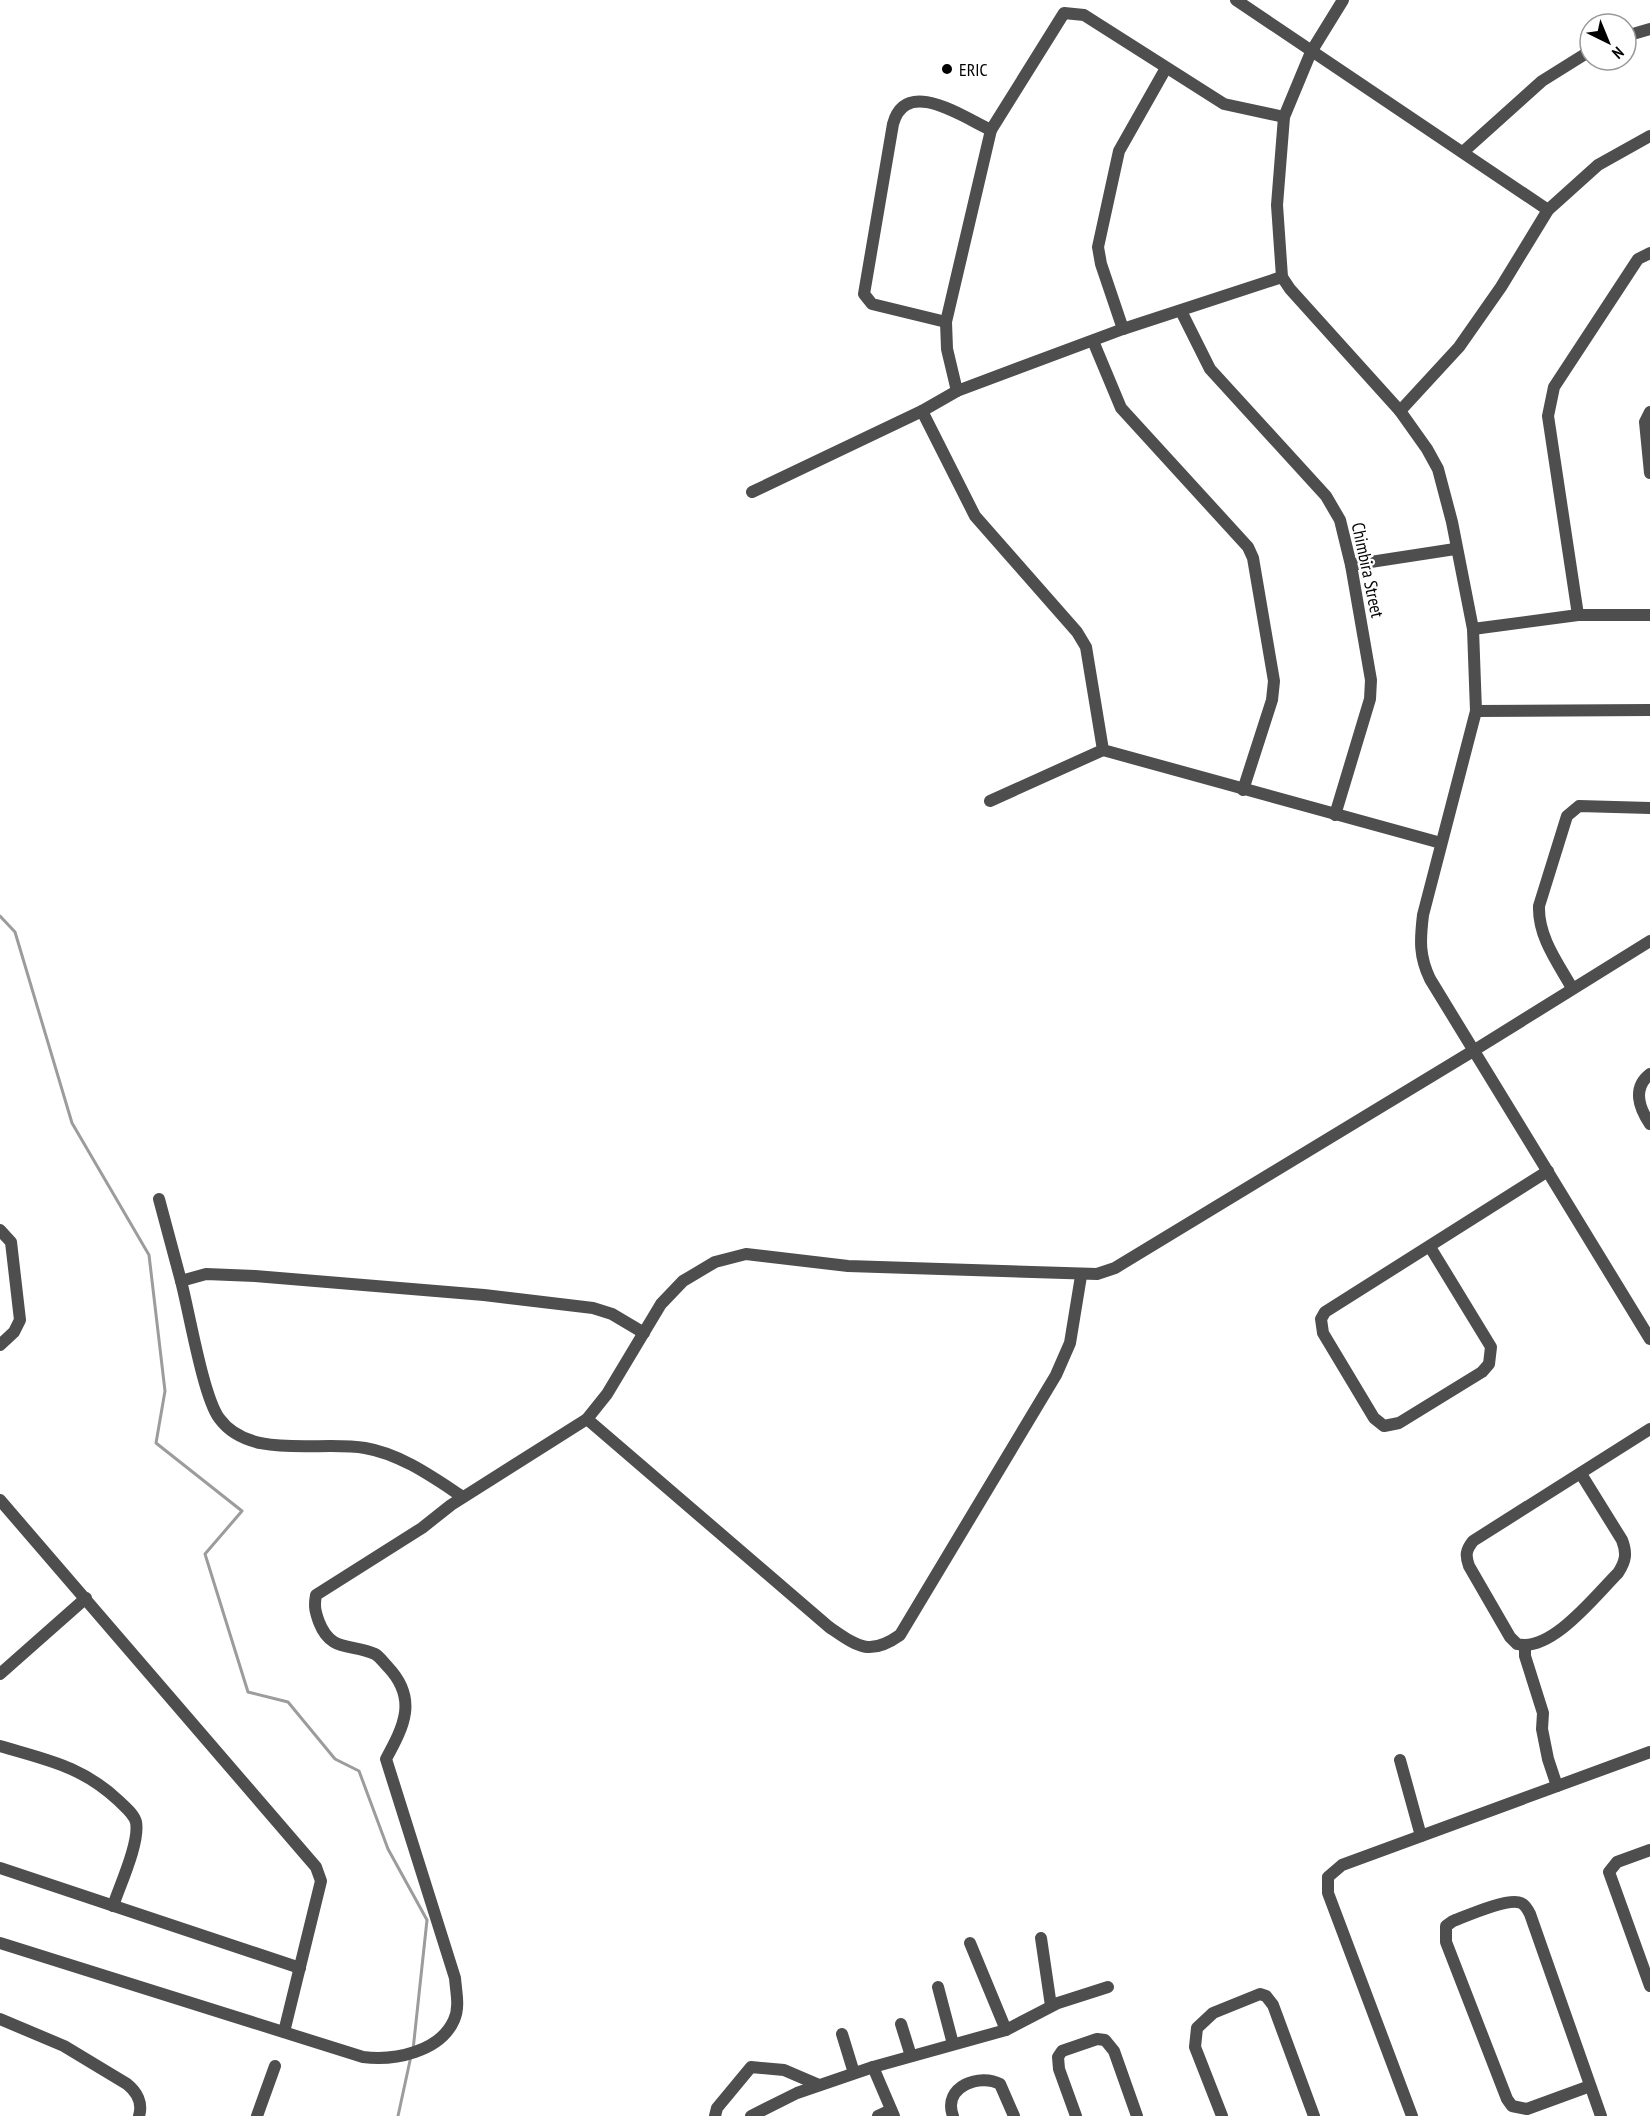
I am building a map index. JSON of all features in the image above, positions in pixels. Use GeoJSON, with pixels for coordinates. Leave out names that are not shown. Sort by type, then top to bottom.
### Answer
{"type":"FeatureCollection","features":[{"type":"Feature","properties":{"kind":"street"},"geometry":{"type":"LineString","coordinates":[[1236,0],[1548,210]]}},
{"type":"Feature","properties":{"kind":"street"},"geometry":{"type":"LineString","coordinates":[[1343,0],[1311,52],[1284,117],[1277,205],[1282,277],[1290,289],[1400,411],[1438,469],[1452,522],[1455,549],[1473,629],[1476,711],[1423,915],[1419,945],[1430,979],[1650,1339]]}},
{"type":"Feature","properties":{"kind":"street"},"geometry":{"type":"LineString","coordinates":[[957,391],[947,349],[946,322],[991,130],[996,117],[1064,13],[1084,15],[1224,104],[1284,117]]}},
{"type":"Feature","properties":{"kind":"street"},"geometry":{"type":"LineString","coordinates":[[1463,152],[1542,81],[1578,58]]}},
{"type":"Feature","properties":{"kind":"street"},"geometry":{"type":"LineString","coordinates":[[1123,329],[1101,264],[1098,247],[1119,151],[1166,68]]}},
{"type":"Feature","properties":{"kind":"street"},"geometry":{"type":"LineString","coordinates":[[946,322],[872,304],[864,294],[893,124],[896,116],[908,103],[928,101],[991,130]]}},
{"type":"Feature","properties":{"kind":"street"},"geometry":{"type":"LineString","coordinates":[[1400,411],[1459,347],[1548,210],[1598,165],[1650,136]]}},
{"type":"Feature","properties":{"kind":"street"},"geometry":{"type":"LineString","coordinates":[[1578,615],[1548,416],[1550,399],[1554,387],[1638,259],[1650,252]]}},
{"type":"Feature","properties":{"kind":"street"},"geometry":{"type":"LineString","coordinates":[[752,492],[922,411],[957,391],[1123,329],[1282,277]]}},
{"type":"Feature","properties":{"kind":"street","name":"Chimbira Street"},"geometry":{"type":"LineString","coordinates":[[1181,311],[1210,369],[1335,508],[1351,565],[1371,680],[1370,699],[1335,815]]}},
{"type":"Feature","properties":{"kind":"street"},"geometry":{"type":"LineString","coordinates":[[1093,341],[1121,408],[1248,547],[1253,558],[1274,681],[1272,700],[1243,790]]}},
{"type":"Feature","properties":{"kind":"street"},"geometry":{"type":"LineString","coordinates":[[922,411],[975,516],[1077,632],[1086,647],[1103,750]]}},
{"type":"Feature","properties":{"kind":"street"},"geometry":{"type":"LineString","coordinates":[[1650,412],[1645,422],[1650,473]]}},
{"type":"Feature","properties":{"kind":"street"},"geometry":{"type":"LineString","coordinates":[[1351,565],[1455,549]]}},
{"type":"Feature","properties":{"kind":"street"},"geometry":{"type":"LineString","coordinates":[[1473,629],[1578,615],[1650,615]]}},
{"type":"Feature","properties":{"kind":"street"},"geometry":{"type":"LineString","coordinates":[[1476,711],[1650,710]]}},
{"type":"Feature","properties":{"kind":"street"},"geometry":{"type":"LineString","coordinates":[[990,801],[1103,750],[1442,843]]}},
{"type":"Feature","properties":{"kind":"street"},"geometry":{"type":"LineString","coordinates":[[1572,988],[1544,938],[1538,920],[1539,906],[1567,816],[1579,806],[1650,808]]}},
{"type":"Feature","properties":{"kind":"street"},"geometry":{"type":"LineString","coordinates":[[0,1943],[363,2056],[388,2057],[431,2045],[448,2031],[458,2007],[455,1978],[386,1759],[405,1721],[406,1701],[398,1677],[376,1655],[333,1643],[322,1629],[313,1608],[316,1595],[422,1528],[463,1497],[587,1419],[607,1394],[661,1304],[683,1281],[715,1262],[746,1254],[848,1266],[1081,1276],[1115,1268],[1650,941]]}},
{"type":"Feature","properties":{"kind":"street"},"geometry":{"type":"LineString","coordinates":[[1650,1074],[1640,1086],[1639,1099],[1641,1110],[1650,1124]]}},
{"type":"Feature","properties":{"kind":"street"},"geometry":{"type":"LineString","coordinates":[[1430,1246],[1491,1347],[1492,1357],[1482,1372],[1400,1423],[1384,1426],[1374,1418],[1323,1333],[1321,1319],[1332,1305],[1548,1171]]}},
{"type":"Feature","properties":{"kind":"street"},"geometry":{"type":"LineString","coordinates":[[159,1199],[212,1404],[230,1430],[246,1439],[266,1443],[366,1448],[417,1468],[463,1497]]}},
{"type":"Feature","properties":{"kind":"street"},"geometry":{"type":"LineString","coordinates":[[0,1230],[11,1242],[20,1320],[14,1332],[0,1345]]}},
{"type":"Feature","properties":{"kind":"street"},"geometry":{"type":"LineString","coordinates":[[181,1281],[206,1274],[255,1276],[495,1296],[593,1308],[612,1314],[644,1333]]}},
{"type":"Feature","properties":{"kind":"street"},"geometry":{"type":"LineString","coordinates":[[587,1419],[829,1628],[856,1645],[874,1648],[885,1645],[900,1635],[1056,1375],[1070,1343],[1081,1276]]}},
{"type":"Feature","properties":{"kind":"street"},"geometry":{"type":"LineString","coordinates":[[1581,1474],[1622,1540],[1626,1549],[1624,1564],[1618,1573],[1557,1634],[1545,1641],[1525,1646],[1517,1644],[1510,1637],[1469,1566],[1466,1557],[1467,1549],[1473,1541],[1650,1430]]}},
{"type":"Feature","properties":{"kind":"street"},"geometry":{"type":"LineString","coordinates":[[0,1500],[316,1867],[321,1881],[284,2032]]}},
{"type":"Feature","properties":{"kind":"street"},"geometry":{"type":"LineString","coordinates":[[0,1674],[86,1598]]}},
{"type":"Feature","properties":{"kind":"street"},"geometry":{"type":"LineString","coordinates":[[1525,1646],[1525,1656],[1543,1713],[1546,1751],[1557,1786]]}},
{"type":"Feature","properties":{"kind":"street"},"geometry":{"type":"LineString","coordinates":[[0,1746],[74,1768],[92,1779],[136,1820],[136,1835],[113,1906]]}},
{"type":"Feature","properties":{"kind":"street"},"geometry":{"type":"LineString","coordinates":[[1412,2116],[1328,1893],[1327,1884],[1333,1870],[1650,1752]]}},
{"type":"Feature","properties":{"kind":"street"},"geometry":{"type":"LineString","coordinates":[[1400,1760],[1421,1836]]}},
{"type":"Feature","properties":{"kind":"street"},"geometry":{"type":"LineString","coordinates":[[1650,1850],[1617,1862],[1609,1872],[1650,1986]]}},
{"type":"Feature","properties":{"kind":"street"},"geometry":{"type":"LineString","coordinates":[[0,1868],[300,1968]]}},
{"type":"Feature","properties":{"kind":"street"},"geometry":{"type":"LineString","coordinates":[[1590,2086],[1527,2109],[1512,2106],[1507,2099],[1446,1942],[1446,1926],[1452,1921],[1509,1902],[1520,1902],[1525,1907],[1530,1914],[1601,2116]]}},
{"type":"Feature","properties":{"kind":"street"},"geometry":{"type":"LineString","coordinates":[[1041,1938],[1051,2006]]}},
{"type":"Feature","properties":{"kind":"street"},"geometry":{"type":"LineString","coordinates":[[970,1943],[1006,2030]]}},
{"type":"Feature","properties":{"kind":"street"},"geometry":{"type":"LineString","coordinates":[[938,1987],[953,2044]]}},
{"type":"Feature","properties":{"kind":"street"},"geometry":{"type":"LineString","coordinates":[[751,2116],[797,2093],[819,2085],[873,2067],[1006,2030],[1051,2006],[1108,1987]]}},
{"type":"Feature","properties":{"kind":"street"},"geometry":{"type":"LineString","coordinates":[[1222,2116],[1195,2048],[1197,2028],[1213,2013],[1260,1994],[1266,1996],[1273,2005],[1314,2116]]}},
{"type":"Feature","properties":{"kind":"street"},"geometry":{"type":"LineString","coordinates":[[0,2019],[64,2046],[127,2084],[137,2092],[141,2111],[139,2116]]}},
{"type":"Feature","properties":{"kind":"street"},"geometry":{"type":"LineString","coordinates":[[901,2024],[911,2056]]}},
{"type":"Feature","properties":{"kind":"street"},"geometry":{"type":"LineString","coordinates":[[842,2034],[854,2073]]}},
{"type":"Feature","properties":{"kind":"street"},"geometry":{"type":"LineString","coordinates":[[1076,2116],[1059,2069],[1058,2057],[1062,2051],[1097,2039],[1105,2040],[1114,2051],[1137,2116]]}},
{"type":"Feature","properties":{"kind":"street"},"geometry":{"type":"LineString","coordinates":[[257,2116],[275,2066]]}},
{"type":"Feature","properties":{"kind":"street"},"geometry":{"type":"LineString","coordinates":[[715,2116],[717,2108],[751,2067],[784,2070],[819,2085]]}},
{"type":"Feature","properties":{"kind":"street"},"geometry":{"type":"LineString","coordinates":[[873,2067],[892,2113],[878,2116]]}},
{"type":"Feature","properties":{"kind":"street"},"geometry":{"type":"LineString","coordinates":[[953,2116],[950,2107],[952,2094],[958,2088],[986,2080],[1000,2084],[1014,2116]]}},
{"type":"Feature","properties":{"kind":"waterway"},"geometry":{"type":"LineString","coordinates":[[0,916],[15,932],[72,1123],[149,1255],[165,1391],[156,1443],[242,1511],[205,1554],[248,1692],[288,1702],[335,1759],[359,1771],[388,1849],[427,1920],[413,2050]]}},
{"type":"Feature","properties":{"kind":"waterway"},"geometry":{"type":"LineString","coordinates":[[398,2116],[411,2056]]}},
{"type":"Feature","properties":{"kind":"place","name":"ERIC"},"geometry":{"type":"Point","coordinates":[947,69]}}]}
